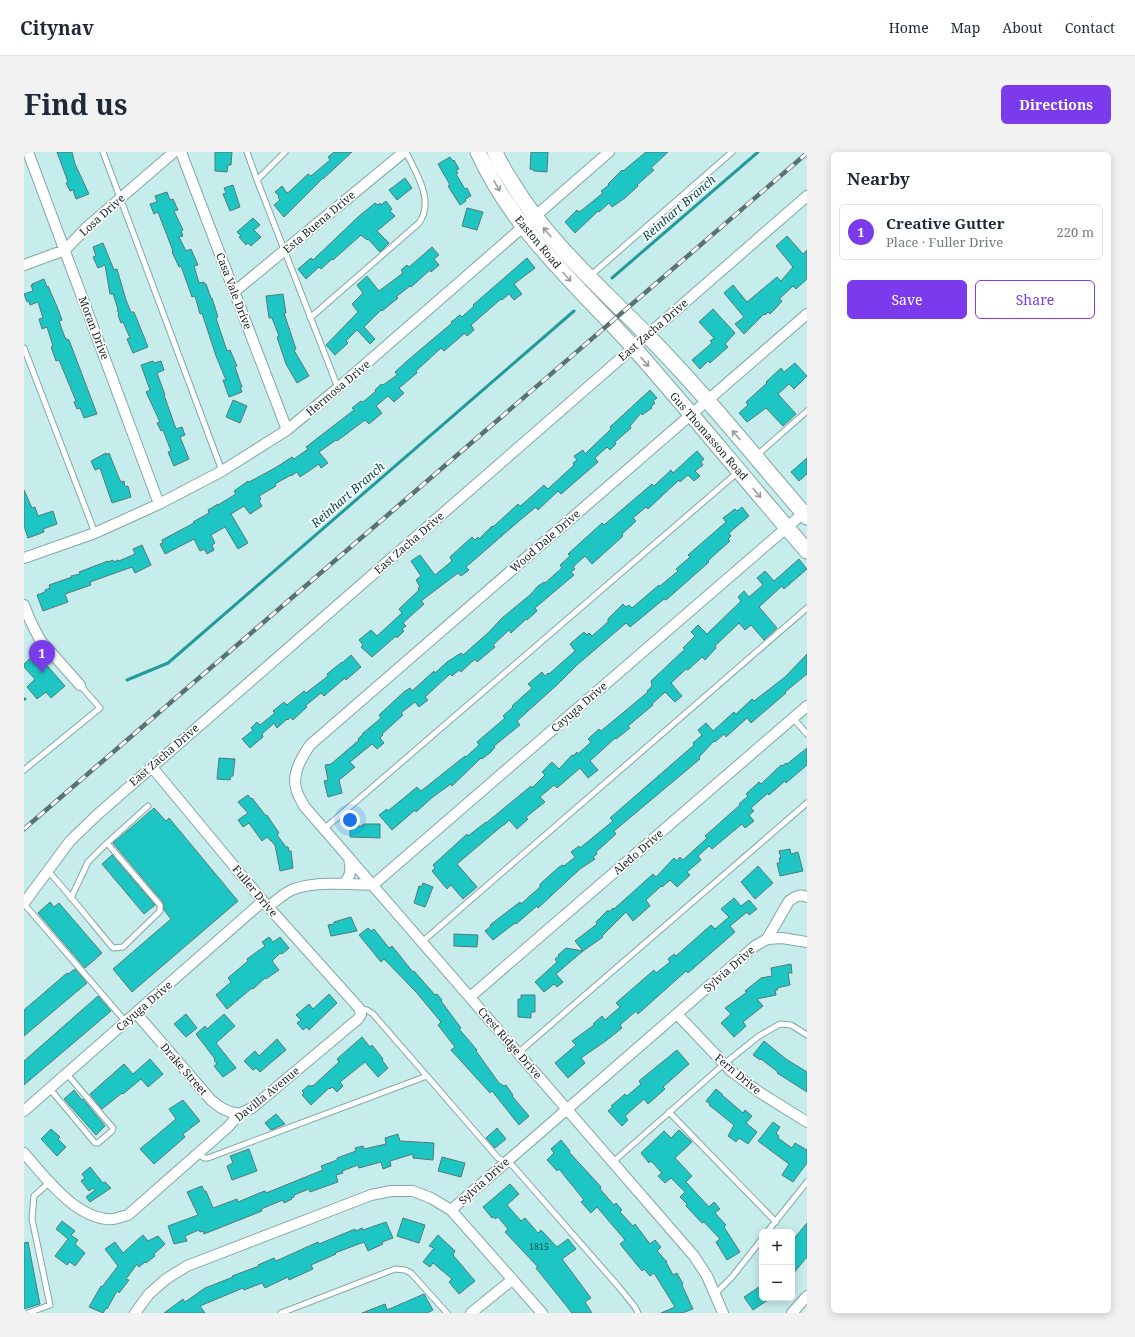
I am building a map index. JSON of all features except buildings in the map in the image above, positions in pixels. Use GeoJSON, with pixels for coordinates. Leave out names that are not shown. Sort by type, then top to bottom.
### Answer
{"type":"FeatureCollection","features":[{"type":"Feature","properties":{"kind":"main road","name":"Easton Road"},"geometry":{"type":"LineString","coordinates":[[478,152],[504,199],[523,227],[610,323]]}},
{"type":"Feature","properties":{"kind":"main road","name":"Easton Road"},"geometry":{"type":"LineString","coordinates":[[495,152],[520,196],[535,216],[573,261],[623,311]]}},
{"type":"Feature","properties":{"kind":"main road","name":"Gus Thomasson Road"},"geometry":{"type":"LineString","coordinates":[[623,311],[648,335],[707,400],[755,457],[806,513]]}},
{"type":"Feature","properties":{"kind":"main road","name":"Gus Thomasson Road"},"geometry":{"type":"LineString","coordinates":[[610,323],[807,551]]}},
{"type":"Feature","properties":{"kind":"street","name":"Moran Drive"},"geometry":{"type":"LineString","coordinates":[[28,152],[159,504]]}},
{"type":"Feature","properties":{"kind":"street","name":"Losa Drive"},"geometry":{"type":"LineString","coordinates":[[24,265],[64,250],[87,227],[174,152]]}},
{"type":"Feature","properties":{"kind":"street","name":"Casa Vale Drive"},"geometry":{"type":"LineString","coordinates":[[181,152],[287,430]]}},
{"type":"Feature","properties":{"kind":"street","name":"Esta Buena Drive"},"geometry":{"type":"LineString","coordinates":[[234,292],[405,152]]}},
{"type":"Feature","properties":{"kind":"street","name":"Hermosa Drive"},"geometry":{"type":"LineString","coordinates":[[24,558],[95,533],[159,504],[222,471],[287,430],[338,388],[609,152]]}},
{"type":"Feature","properties":{"kind":"street","name":"East Zacha Drive"},"geometry":{"type":"LineString","coordinates":[[24,903],[70,841],[151,766],[807,196]]}},
{"type":"Feature","properties":{"kind":"street","name":"Wood Dale Drive"},"geometry":{"type":"LineString","coordinates":[[295,777],[300,760],[310,745],[807,314]]}},
{"type":"Feature","properties":{"kind":"street","name":"Cayuga Drive"},"geometry":{"type":"LineString","coordinates":[[24,1111],[136,1013],[266,904],[293,889],[309,886],[344,883],[373,885],[786,527],[806,513]]}},
{"type":"Feature","properties":{"kind":"street"},"geometry":{"type":"LineString","coordinates":[[24,606],[40,640],[80,685]]}},
{"type":"Feature","properties":{"kind":"street","name":"Aledo Drive"},"geometry":{"type":"LineString","coordinates":[[470,997],[807,706]]}},
{"type":"Feature","properties":{"kind":"street","name":"Fuller Drive"},"geometry":{"type":"LineString","coordinates":[[151,766],[266,904],[360,1011]]}},
{"type":"Feature","properties":{"kind":"street","name":"Crest Ridge Drive"},"geometry":{"type":"LineString","coordinates":[[295,777],[296,788],[304,806],[694,1256],[707,1276],[723,1313]]}},
{"type":"Feature","properties":{"kind":"street"},"geometry":{"type":"LineString","coordinates":[[344,883],[350,877],[351,870],[349,858]]}},
{"type":"Feature","properties":{"kind":"street","name":"Sylvia Drive"},"geometry":{"type":"LineString","coordinates":[[135,1313],[149,1294],[166,1279],[187,1266],[372,1195],[391,1191],[413,1191],[431,1198],[451,1210],[755,946],[767,939],[790,900],[795,896],[802,895],[807,897]]}},
{"type":"Feature","properties":{"kind":"street"},"geometry":{"type":"LineString","coordinates":[[767,939],[782,938],[807,942]]}},
{"type":"Feature","properties":{"kind":"street","name":"Davilla Avenue"},"geometry":{"type":"LineString","coordinates":[[24,1154],[68,1201],[83,1211],[100,1218],[114,1219],[128,1215],[228,1127],[239,1114],[252,1108],[358,1019],[360,1011]]}},
{"type":"Feature","properties":{"kind":"street","name":"Drake Street"},"geometry":{"type":"LineString","coordinates":[[136,1013],[220,1109],[239,1114]]}},
{"type":"Feature","properties":{"kind":"street","name":"Fern Drive"},"geometry":{"type":"LineString","coordinates":[[677,1014],[724,1064],[759,1092],[807,1122]]}},
{"type":"Feature","properties":{"kind":"street"},"geometry":{"type":"LineString","coordinates":[[451,1210],[542,1313]]}},
{"type":"Feature","properties":{"kind":"street"},"geometry":{"type":"LineString","coordinates":[[471,1313],[512,1280]]}},
{"type":"Feature","properties":{"kind":"street"},"geometry":{"type":"LineString","coordinates":[[792,1313],[807,1296]]}},
{"type":"Feature","properties":{"kind":"lane"},"geometry":{"type":"LineString","coordinates":[[103,152],[222,471]]}},
{"type":"Feature","properties":{"kind":"lane"},"geometry":{"type":"LineString","coordinates":[[247,152],[338,388]]}},
{"type":"Feature","properties":{"kind":"lane"},"geometry":{"type":"LineString","coordinates":[[257,180],[285,152]]}},
{"type":"Feature","properties":{"kind":"lane"},"geometry":{"type":"LineString","coordinates":[[310,318],[423,217],[425,210],[424,192],[405,152]]}},
{"type":"Feature","properties":{"kind":"lane"},"geometry":{"type":"LineString","coordinates":[[589,277],[732,152]]}},
{"type":"Feature","properties":{"kind":"lane"},"geometry":{"type":"LineString","coordinates":[[24,348],[95,533]]}},
{"type":"Feature","properties":{"kind":"lane"},"geometry":{"type":"LineString","coordinates":[[755,457],[807,411]]}},
{"type":"Feature","properties":{"kind":"lane"},"geometry":{"type":"LineString","coordinates":[[324,829],[739,471]]}},
{"type":"Feature","properties":{"kind":"lane"},"geometry":{"type":"LineString","coordinates":[[422,942],[807,608]]}},
{"type":"Feature","properties":{"kind":"lane"},"geometry":{"type":"LineString","coordinates":[[24,770],[100,708],[80,685]]}},
{"type":"Feature","properties":{"kind":"lane"},"geometry":{"type":"LineString","coordinates":[[793,718],[807,734]]}},
{"type":"Feature","properties":{"kind":"lane"},"geometry":{"type":"LineString","coordinates":[[518,1053],[807,803]]}},
{"type":"Feature","properties":{"kind":"lane"},"geometry":{"type":"LineString","coordinates":[[71,898],[88,862],[148,806]]}},
{"type":"Feature","properties":{"kind":"lane"},"geometry":{"type":"LineString","coordinates":[[48,871],[113,948],[123,947],[160,911],[160,905],[107,843]]}},
{"type":"Feature","properties":{"kind":"lane"},"geometry":{"type":"LineString","coordinates":[[24,903],[126,1022]]}},
{"type":"Feature","properties":{"kind":"lane"},"geometry":{"type":"LineString","coordinates":[[360,1011],[367,1010],[373,1014],[498,1158],[513,1166],[618,1286],[638,1313]]}},
{"type":"Feature","properties":{"kind":"lane"},"geometry":{"type":"LineString","coordinates":[[613,1162],[724,1064],[759,1036],[780,1024],[791,1025],[807,1035]]}},
{"type":"Feature","properties":{"kind":"lane"},"geometry":{"type":"LineString","coordinates":[[50,1089],[95,1143],[98,1143],[112,1131],[113,1128],[67,1074]]}},
{"type":"Feature","properties":{"kind":"lane"},"geometry":{"type":"LineString","coordinates":[[198,1153],[204,1158],[208,1158],[427,1076]]}},
{"type":"Feature","properties":{"kind":"lane"},"geometry":{"type":"LineString","coordinates":[[670,1112],[776,1222]]}},
{"type":"Feature","properties":{"kind":"lane"},"geometry":{"type":"LineString","coordinates":[[28,1313],[50,1305],[32,1219],[34,1196],[50,1182]]}},
{"type":"Feature","properties":{"kind":"lane"},"geometry":{"type":"LineString","coordinates":[[770,1229],[807,1182]]}},
{"type":"Feature","properties":{"kind":"lane"},"geometry":{"type":"LineString","coordinates":[[715,1294],[732,1278],[759,1243]]}},
{"type":"Feature","properties":{"kind":"lane"},"geometry":{"type":"LineString","coordinates":[[281,1313],[395,1269],[405,1270],[411,1274],[446,1313]]}},
{"type":"Feature","properties":{"kind":"waterway","name":"Reinhart Branch"},"geometry":{"type":"LineString","coordinates":[[612,278],[758,152]]}},
{"type":"Feature","properties":{"kind":"waterway","name":"Reinhart Branch"},"geometry":{"type":"LineString","coordinates":[[127,680],[168,663],[574,311]]}},
{"type":"Feature","properties":{"kind":"railway"},"geometry":{"type":"LineString","coordinates":[[24,829],[807,153]]}},
{"type":"Feature","properties":{"kind":"place","name":"Creative Gutter"},"geometry":{"type":"Point","coordinates":[42,673]}}]}
